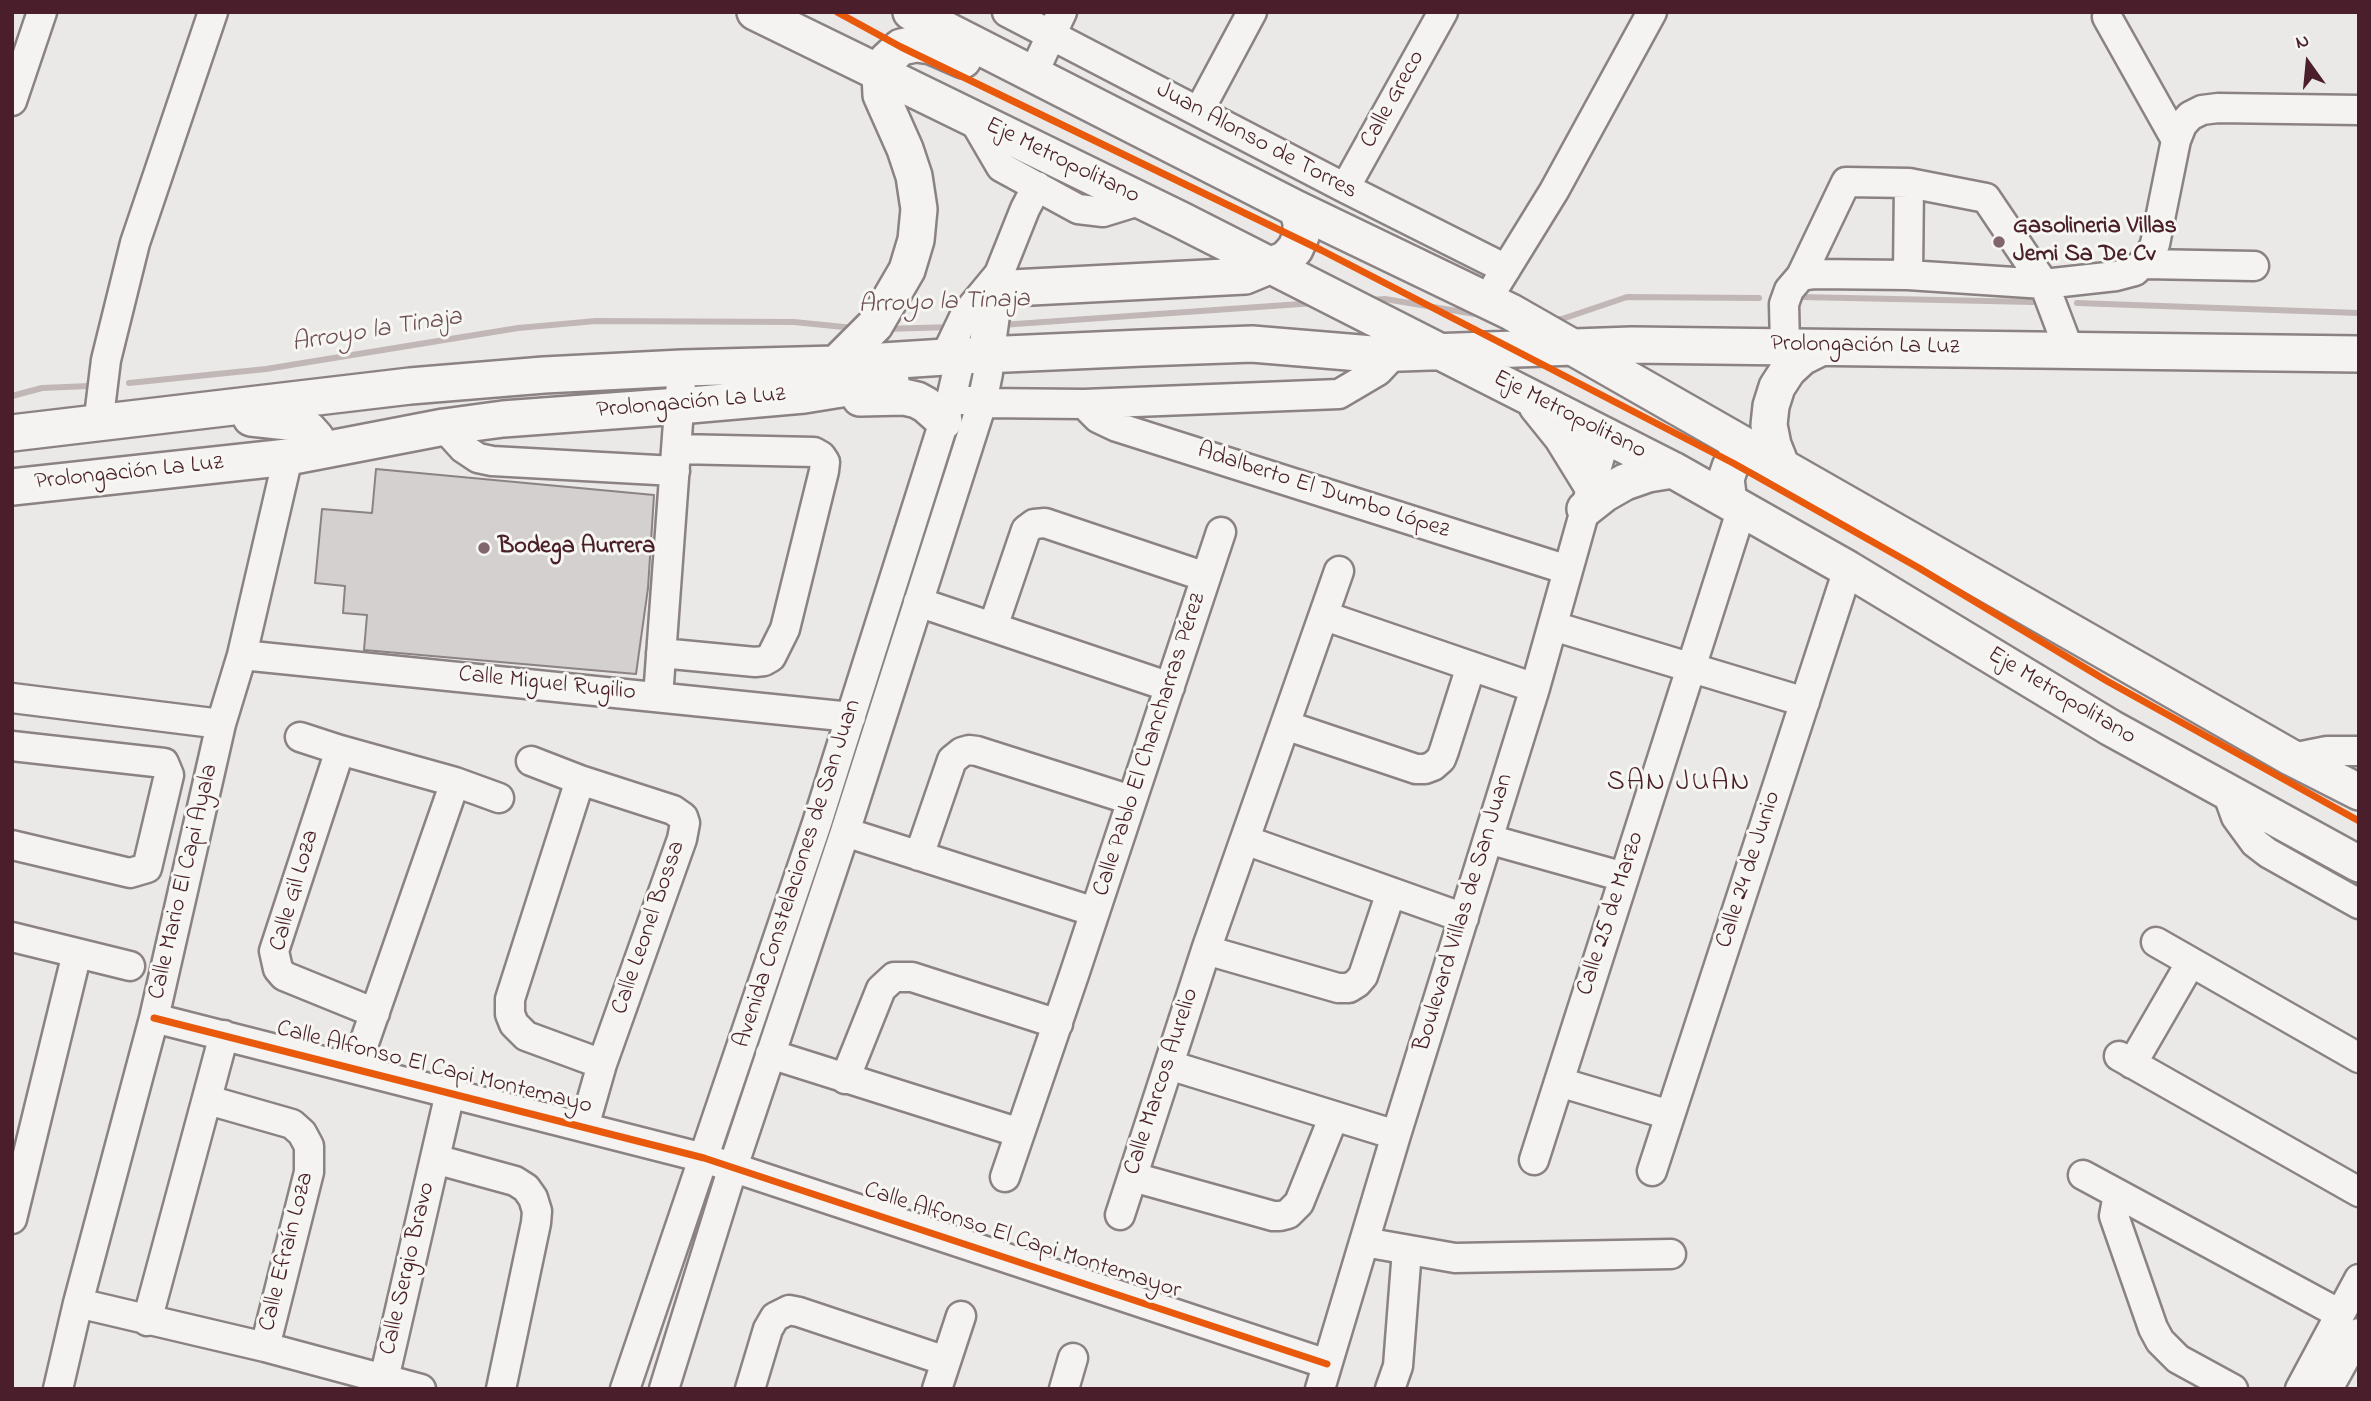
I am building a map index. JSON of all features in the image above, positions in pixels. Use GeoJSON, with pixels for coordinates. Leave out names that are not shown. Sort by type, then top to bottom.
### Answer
{"type":"FeatureCollection","features":[{"type":"Feature","properties":{"kind":"main road","name":"Eje Metropolitano"},"geometry":{"type":"LineString","coordinates":[[755,12],[1142,200],[1673,470],[1848,569],[2111,728],[2359,864]]}},
{"type":"Feature","properties":{"kind":"main road"},"geometry":{"type":"LineString","coordinates":[[911,12],[1297,209],[1499,305],[2292,758],[2359,792]]}},
{"type":"Feature","properties":{"kind":"main road"},"geometry":{"type":"LineString","coordinates":[[847,354],[884,310],[907,270],[916,240],[919,209],[914,176],[881,95],[880,74],[887,60],[901,47],[916,44],[931,46],[988,72],[1014,79],[1024,79],[1032,75]]}},
{"type":"Feature","properties":{"kind":"main road"},"geometry":{"type":"LineString","coordinates":[[804,394],[904,397],[926,405],[972,352],[1012,288],[1285,273],[1286,259],[1301,236],[1297,209]]}},
{"type":"Feature","properties":{"kind":"main road","name":"Prolongación La Luz"},"geometry":{"type":"LineString","coordinates":[[12,433],[98,425],[410,386],[847,354],[972,352],[1125,368],[1304,366],[1383,354],[1632,345],[2359,354]]}},
{"type":"Feature","properties":{"kind":"main road"},"geometry":{"type":"LineString","coordinates":[[1767,457],[1773,445],[1769,425],[1774,396],[1788,370],[1802,357],[1820,348]]}},
{"type":"Feature","properties":{"kind":"main road","name":"Prolongación La Luz"},"geometry":{"type":"LineString","coordinates":[[12,487],[304,454],[444,427],[527,417],[679,407],[804,394],[893,380],[972,352]]}},
{"type":"Feature","properties":{"kind":"main road"},"geometry":{"type":"LineString","coordinates":[[1528,395],[1562,437],[1588,496],[1604,494],[1625,482],[1648,474],[1673,470]]}},
{"type":"Feature","properties":{"kind":"main road"},"geometry":{"type":"LineString","coordinates":[[193,412],[297,423],[308,429],[316,438],[304,454]]}},
{"type":"Feature","properties":{"kind":"main road"},"geometry":{"type":"LineString","coordinates":[[1735,505],[1726,479],[1730,467],[1737,457],[1767,457]]}},
{"type":"Feature","properties":{"kind":"street"},"geometry":{"type":"LineString","coordinates":[[12,101],[42,12]]}},
{"type":"Feature","properties":{"kind":"street"},"geometry":{"type":"LineString","coordinates":[[98,425],[106,360],[135,243],[213,12]]}},
{"type":"Feature","properties":{"kind":"street","name":"Juan Alonso de Torres"},"geometry":{"type":"LineString","coordinates":[[1007,12],[1056,24],[1199,111],[1506,269]]}},
{"type":"Feature","properties":{"kind":"street"},"geometry":{"type":"LineString","coordinates":[[1199,111],[1252,12]]}},
{"type":"Feature","properties":{"kind":"street","name":"Calle Greco"},"geometry":{"type":"LineString","coordinates":[[1345,188],[1443,12]]}},
{"type":"Feature","properties":{"kind":"street"},"geometry":{"type":"LineString","coordinates":[[1499,305],[1506,269],[1554,191],[1652,12]]}},
{"type":"Feature","properties":{"kind":"street"},"geometry":{"type":"LineString","coordinates":[[2107,17],[2176,140]]}},
{"type":"Feature","properties":{"kind":"street"},"geometry":{"type":"LineString","coordinates":[[1032,75],[1056,24]]}},
{"type":"Feature","properties":{"kind":"street"},"geometry":{"type":"LineString","coordinates":[[1801,276],[1908,275],[2044,284],[2126,275],[2144,264],[2151,255],[2176,140],[2182,124],[2190,116],[2202,110],[2359,110]]}},
{"type":"Feature","properties":{"kind":"street"},"geometry":{"type":"LineString","coordinates":[[973,119],[1001,167],[1079,209],[1103,212],[1142,200]]}},
{"type":"Feature","properties":{"kind":"street"},"geometry":{"type":"LineString","coordinates":[[1785,346],[1784,304],[1788,290],[1801,276],[1846,182],[1909,183],[1986,198],[2044,284],[2069,350]]}},
{"type":"Feature","properties":{"kind":"street"},"geometry":{"type":"LineString","coordinates":[[1908,275],[1909,183]]}},
{"type":"Feature","properties":{"kind":"street"},"geometry":{"type":"LineString","coordinates":[[1037,186],[1025,209],[972,352],[1084,404],[1339,394],[1378,371],[1383,354]]}},
{"type":"Feature","properties":{"kind":"street"},"geometry":{"type":"LineString","coordinates":[[2144,264],[2254,266]]}},
{"type":"Feature","properties":{"kind":"street","name":"Avenida Constelaciones de San Juan"},"geometry":{"type":"LineString","coordinates":[[664,1389],[733,1167],[845,832],[918,602],[972,352]]}},
{"type":"Feature","properties":{"kind":"street","name":"Avenida Constelaciones de San Juan"},"geometry":{"type":"LineString","coordinates":[[625,1389],[972,352]]}},
{"type":"Feature","properties":{"kind":"street"},"geometry":{"type":"LineString","coordinates":[[658,697],[682,368]]}},
{"type":"Feature","properties":{"kind":"street"},"geometry":{"type":"LineString","coordinates":[[1172,443],[1182,400]]}},
{"type":"Feature","properties":{"kind":"street","name":"Adalberto El Dumbo López"},"geometry":{"type":"LineString","coordinates":[[1084,404],[1098,418],[1117,427],[1568,570]]}},
{"type":"Feature","properties":{"kind":"street"},"geometry":{"type":"LineString","coordinates":[[444,427],[463,448],[478,458],[492,461],[675,460],[814,452],[821,456],[825,462],[824,471],[785,629],[771,657],[764,662],[755,662],[661,653]]}},
{"type":"Feature","properties":{"kind":"street","name":"Boulevard Villas de San Juan"},"geometry":{"type":"LineString","coordinates":[[1324,1376],[1535,688],[1606,435]]}},
{"type":"Feature","properties":{"kind":"street","name":"Calle Mario El Capi Ayala"},"geometry":{"type":"LineString","coordinates":[[58,1389],[78,1303],[154,1018],[221,724],[304,454]]}},
{"type":"Feature","properties":{"kind":"street","name":"Calle 25 de Marzo"},"geometry":{"type":"LineString","coordinates":[[1534,1160],[1692,666],[1735,505]]}},
{"type":"Feature","properties":{"kind":"street"},"geometry":{"type":"LineString","coordinates":[[993,627],[1026,530],[1034,524],[1045,523],[1206,577]]}},
{"type":"Feature","properties":{"kind":"street","name":"Calle Pablo El Chancharras Pérez"},"geometry":{"type":"LineString","coordinates":[[1005,1177],[1221,531]]}},
{"type":"Feature","properties":{"kind":"street","name":"Calle 24 de Junio"},"geometry":{"type":"LineString","coordinates":[[1652,1171],[1848,569]]}},
{"type":"Feature","properties":{"kind":"street","name":"Calle Marcos Aurelio"},"geometry":{"type":"LineString","coordinates":[[1120,1215],[1206,950],[1339,571]]}},
{"type":"Feature","properties":{"kind":"street"},"geometry":{"type":"LineString","coordinates":[[918,602],[1170,687]]}},
{"type":"Feature","properties":{"kind":"street"},"geometry":{"type":"LineString","coordinates":[[1325,616],[1535,688]]}},
{"type":"Feature","properties":{"kind":"street"},"geometry":{"type":"LineString","coordinates":[[1553,626],[1805,702]]}},
{"type":"Feature","properties":{"kind":"street","name":"Calle Miguel Rugilio"},"geometry":{"type":"LineString","coordinates":[[242,655],[851,717]]}},
{"type":"Feature","properties":{"kind":"street"},"geometry":{"type":"LineString","coordinates":[[1285,725],[1416,769],[1425,769],[1441,759],[1471,666]]}},
{"type":"Feature","properties":{"kind":"street"},"geometry":{"type":"LineString","coordinates":[[12,698],[221,724]]}},
{"type":"Feature","properties":{"kind":"street"},"geometry":{"type":"LineString","coordinates":[[300,737],[499,797]]}},
{"type":"Feature","properties":{"kind":"street"},"geometry":{"type":"LineString","coordinates":[[12,746],[164,763],[169,775],[147,867],[130,873],[12,845]]}},
{"type":"Feature","properties":{"kind":"street","name":"Calle Gil Loza"},"geometry":{"type":"LineString","coordinates":[[340,750],[274,951],[278,969],[284,976],[375,1013]]}},
{"type":"Feature","properties":{"kind":"street"},"geometry":{"type":"LineString","coordinates":[[919,856],[952,760],[969,750],[1131,800]]}},
{"type":"Feature","properties":{"kind":"street"},"geometry":{"type":"LineString","coordinates":[[2292,758],[2327,751],[2359,751]]}},
{"type":"Feature","properties":{"kind":"street","name":"Calle Leonel Bossa"},"geometry":{"type":"LineString","coordinates":[[531,761],[673,810],[683,817],[685,823],[682,839],[602,1064],[584,1126]]}},
{"type":"Feature","properties":{"kind":"street"},"geometry":{"type":"LineString","coordinates":[[580,780],[510,999],[510,1014],[514,1024],[526,1036],[602,1064]]}},
{"type":"Feature","properties":{"kind":"street"},"geometry":{"type":"LineString","coordinates":[[355,1069],[455,782]]}},
{"type":"Feature","properties":{"kind":"street"},"geometry":{"type":"LineString","coordinates":[[2227,792],[2236,817],[2255,843],[2359,904]]}},
{"type":"Feature","properties":{"kind":"street","name":"Calle Pablo El Chancharras Pérez"},"geometry":{"type":"LineString","coordinates":[[845,832],[1095,912]]}},
{"type":"Feature","properties":{"kind":"street"},"geometry":{"type":"LineString","coordinates":[[1488,839],[1624,877]]}},
{"type":"Feature","properties":{"kind":"street"},"geometry":{"type":"LineString","coordinates":[[1245,840],[1464,918]]}},
{"type":"Feature","properties":{"kind":"street"},"geometry":{"type":"LineString","coordinates":[[1206,950],[1338,988],[1349,988],[1363,976],[1391,892]]}},
{"type":"Feature","properties":{"kind":"street"},"geometry":{"type":"LineString","coordinates":[[12,937],[130,966]]}},
{"type":"Feature","properties":{"kind":"street"},"geometry":{"type":"LineString","coordinates":[[2156,943],[2359,1058]]}},
{"type":"Feature","properties":{"kind":"street"},"geometry":{"type":"LineString","coordinates":[[12,1219],[77,953]]}},
{"type":"Feature","properties":{"kind":"street"},"geometry":{"type":"LineString","coordinates":[[2191,962],[2125,1060],[2359,1192]]}},
{"type":"Feature","properties":{"kind":"street"},"geometry":{"type":"LineString","coordinates":[[845,1079],[881,989],[894,977],[912,977],[1058,1024]]}},
{"type":"Feature","properties":{"kind":"street","name":"Calle Alfonso El Capi Montemayo"},"geometry":{"type":"LineString","coordinates":[[154,1018],[704,1158]]}},
{"type":"Feature","properties":{"kind":"street"},"geometry":{"type":"LineString","coordinates":[[147,1321],[224,1035]]}},
{"type":"Feature","properties":{"kind":"street"},"geometry":{"type":"LineString","coordinates":[[770,1054],[1020,1133]]}},
{"type":"Feature","properties":{"kind":"street"},"geometry":{"type":"LineString","coordinates":[[1169,1065],[1396,1135]]}},
{"type":"Feature","properties":{"kind":"street"},"geometry":{"type":"LineString","coordinates":[[1559,1082],[1670,1115]]}},
{"type":"Feature","properties":{"kind":"street","name":"Calle Sergio Bravo"},"geometry":{"type":"LineString","coordinates":[[384,1379],[450,1093]]}},
{"type":"Feature","properties":{"kind":"street","name":"Calle Efraín Loza"},"geometry":{"type":"LineString","coordinates":[[208,1100],[292,1124],[302,1133],[309,1146],[309,1172],[265,1347]]}},
{"type":"Feature","properties":{"kind":"street"},"geometry":{"type":"LineString","coordinates":[[1132,1177],[1280,1216],[1294,1209],[1299,1203],[1334,1116]]}},
{"type":"Feature","properties":{"kind":"street","name":"Calle Alfonso El Capi Montemayor"},"geometry":{"type":"LineString","coordinates":[[704,1158],[1324,1376]]}},
{"type":"Feature","properties":{"kind":"street","name":"Calle Sergio Bravo"},"geometry":{"type":"LineString","coordinates":[[435,1159],[515,1181],[526,1188],[537,1211],[501,1389]]}},
{"type":"Feature","properties":{"kind":"street"},"geometry":{"type":"LineString","coordinates":[[2083,1175],[2349,1324]]}},
{"type":"Feature","properties":{"kind":"street"},"geometry":{"type":"LineString","coordinates":[[2118,1194],[2115,1205],[2116,1223],[2160,1341],[2178,1359],[2233,1389]]}},
{"type":"Feature","properties":{"kind":"street"},"geometry":{"type":"LineString","coordinates":[[1364,1242],[1455,1258],[1671,1254]]}},
{"type":"Feature","properties":{"kind":"street"},"geometry":{"type":"LineString","coordinates":[[1390,1389],[1398,1366],[1407,1250]]}},
{"type":"Feature","properties":{"kind":"street"},"geometry":{"type":"LineString","coordinates":[[2328,1389],[2349,1324],[2359,1279]]}},
{"type":"Feature","properties":{"kind":"street","name":"Calle Sergio Bravo"},"geometry":{"type":"LineString","coordinates":[[78,1303],[265,1347],[421,1389]]}},
{"type":"Feature","properties":{"kind":"street"},"geometry":{"type":"LineString","coordinates":[[750,1389],[768,1329],[775,1317],[789,1310],[946,1361]]}},
{"type":"Feature","properties":{"kind":"street"},"geometry":{"type":"LineString","coordinates":[[937,1389],[961,1316]]}},
{"type":"Feature","properties":{"kind":"street"},"geometry":{"type":"LineString","coordinates":[[2300,1389],[2349,1324]]}},
{"type":"Feature","properties":{"kind":"street"},"geometry":{"type":"LineString","coordinates":[[1064,1389],[1073,1358]]}},
{"type":"Feature","properties":{"kind":"building","name":"Bodega Aurrera"},"geometry":{"type":"Polygon","coordinates":[[[376,469],[654,495],[648,588],[636,674],[364,650],[367,615],[343,613],[345,586],[315,583],[322,509],[372,513],[376,469]]]}},
{"type":"Feature","properties":{"kind":"waterway","name":"Arroyo la Tinaja"},"geometry":{"type":"LineString","coordinates":[[1551,319],[1562,319],[1627,297],[1759,298]]}},
{"type":"Feature","properties":{"kind":"waterway","name":"Arroyo la Tinaja"},"geometry":{"type":"LineString","coordinates":[[1801,297],[2033,302]]}},
{"type":"Feature","properties":{"kind":"waterway","name":"Arroyo la Tinaja"},"geometry":{"type":"LineString","coordinates":[[1371,300],[1385,299],[1481,315]]}},
{"type":"Feature","properties":{"kind":"waterway","name":"Arroyo la Tinaja"},"geometry":{"type":"LineString","coordinates":[[1001,325],[1315,303]]}},
{"type":"Feature","properties":{"kind":"waterway","name":"Arroyo la Tinaja"},"geometry":{"type":"LineString","coordinates":[[2077,303],[2359,313]]}},
{"type":"Feature","properties":{"kind":"waterway","name":"Arroyo la Tinaja"},"geometry":{"type":"LineString","coordinates":[[129,383],[266,369],[518,328],[596,321],[794,322],[854,328]]}},
{"type":"Feature","properties":{"kind":"waterway","name":"Arroyo la Tinaja"},"geometry":{"type":"LineString","coordinates":[[885,329],[951,327]]}},
{"type":"Feature","properties":{"kind":"waterway","name":"Arroyo la Tinaja"},"geometry":{"type":"LineString","coordinates":[[12,396],[42,388],[89,386]]}},
{"type":"Feature","properties":{"kind":"cycle path"},"geometry":{"type":"LineString","coordinates":[[837,12],[901,47],[1321,250],[1733,463],[1919,568],[2107,681],[2359,821]]}},
{"type":"Feature","properties":{"kind":"cycle path"},"geometry":{"type":"LineString","coordinates":[[154,1018],[704,1158],[1327,1364]]}},
{"type":"Feature","properties":{"kind":"place","name":"Gasolineria Villas Jemi Sa De Cv"},"geometry":{"type":"Point","coordinates":[1999,242]}},
{"type":"Feature","properties":{"kind":"place","name":"Bodega Aurrera"},"geometry":{"type":"Point","coordinates":[484,548]}},
{"type":"Feature","properties":{"kind":"district","name":"SAN JUAN"},"geometry":{"type":"Point","coordinates":[1679,784]}}]}
